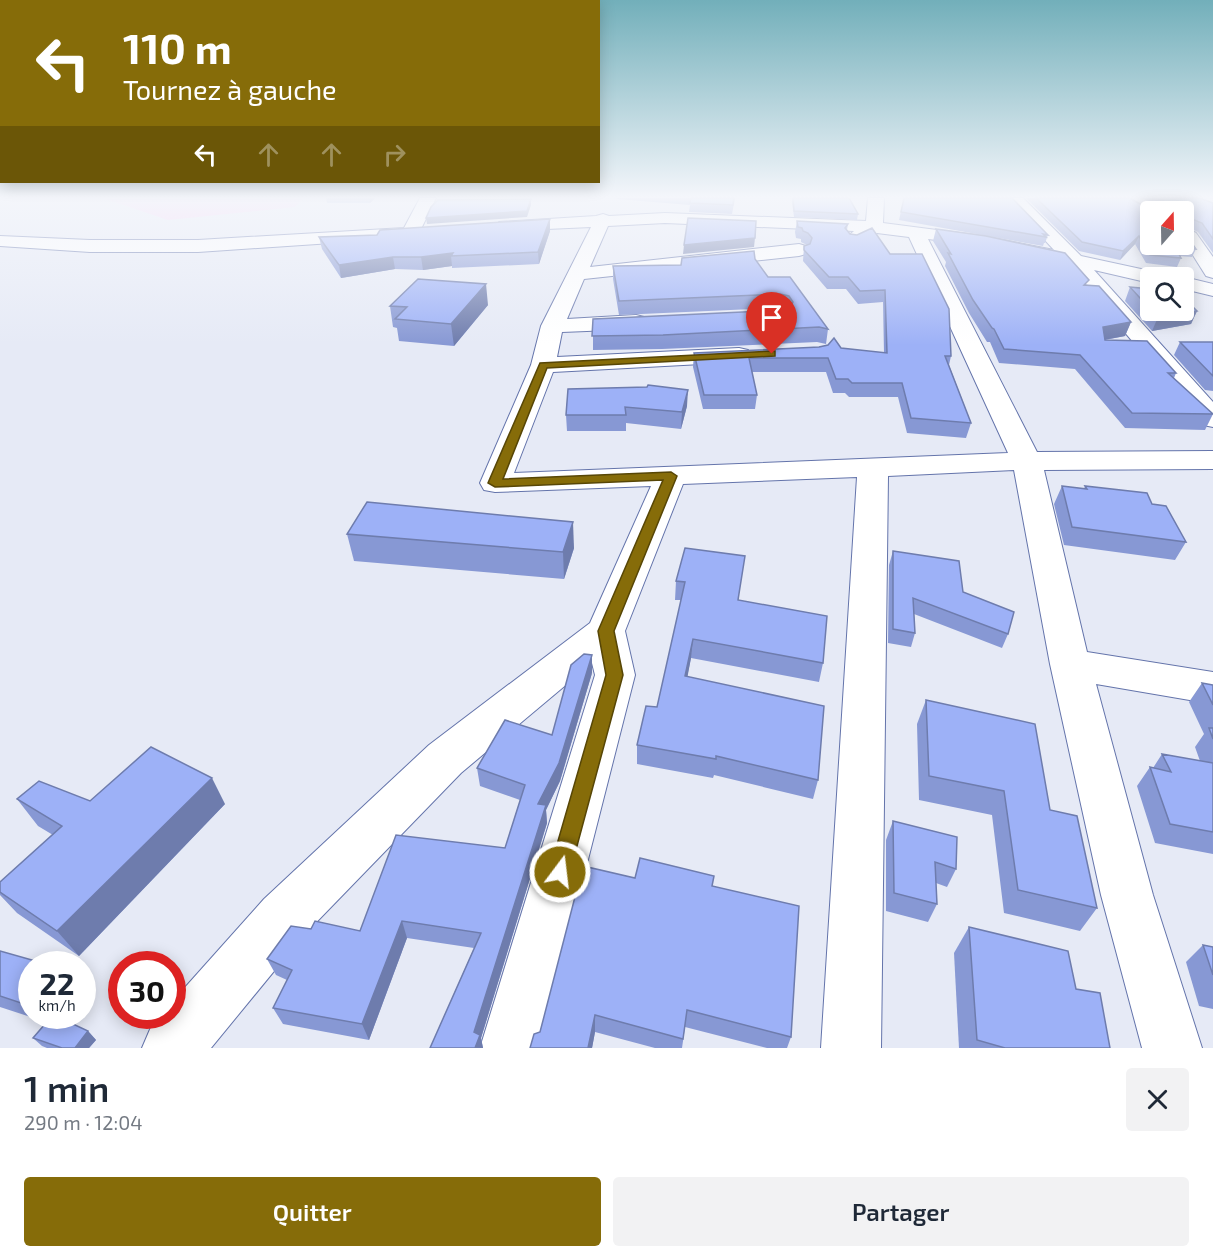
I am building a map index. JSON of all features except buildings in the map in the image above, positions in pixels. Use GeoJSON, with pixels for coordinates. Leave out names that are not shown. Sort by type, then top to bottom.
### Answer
{"type":"FeatureCollection","features":[{"type":"Feature","properties":{"kind":"street"},"geometry":{"type":"LineString","coordinates":[[0,258],[78,251],[88,247]]}},
{"type":"Feature","properties":{"kind":"street"},"geometry":{"type":"LineString","coordinates":[[585,247],[576,274],[552,326],[543,365],[495,483],[1027,461],[1213,460]]}},
{"type":"Feature","properties":{"kind":"street"},"geometry":{"type":"LineString","coordinates":[[923,247],[1027,461],[1070,664],[1127,895],[1172,1048]]}},
{"type":"Feature","properties":{"kind":"street"},"geometry":{"type":"LineString","coordinates":[[1014,247],[1140,274]]}},
{"type":"Feature","properties":{"kind":"street"},"geometry":{"type":"LineString","coordinates":[[1061,247],[1213,419]]}},
{"type":"Feature","properties":{"kind":"street"},"geometry":{"type":"LineString","coordinates":[[1197,247],[1213,272]]}},
{"type":"Feature","properties":{"kind":"street"},"geometry":{"type":"LineString","coordinates":[[576,274],[798,250]]}},
{"type":"Feature","properties":{"kind":"street"},"geometry":{"type":"LineString","coordinates":[[1194,286],[1213,290]]}},
{"type":"Feature","properties":{"kind":"street"},"geometry":{"type":"LineString","coordinates":[[552,326],[659,321]]}},
{"type":"Feature","properties":{"kind":"street"},"geometry":{"type":"LineString","coordinates":[[543,365],[758,354]]}},
{"type":"Feature","properties":{"kind":"street"},"geometry":{"type":"LineString","coordinates":[[851,1048],[873,467]]}},
{"type":"Feature","properties":{"kind":"street"},"geometry":{"type":"LineString","coordinates":[[172,1048],[283,918],[445,759],[606,631],[671,476]]}},
{"type":"Feature","properties":{"kind":"street"},"geometry":{"type":"LineString","coordinates":[[510,1048],[615,675],[606,631]]}},
{"type":"Feature","properties":{"kind":"street"},"geometry":{"type":"LineString","coordinates":[[1070,664],[1213,688]]}},
{"type":"Feature","properties":{"kind":"route"},"geometry":{"type":"LineString","coordinates":[[560,872],[615,675],[606,631],[671,476],[495,483],[543,365],[772,354]]}}]}
